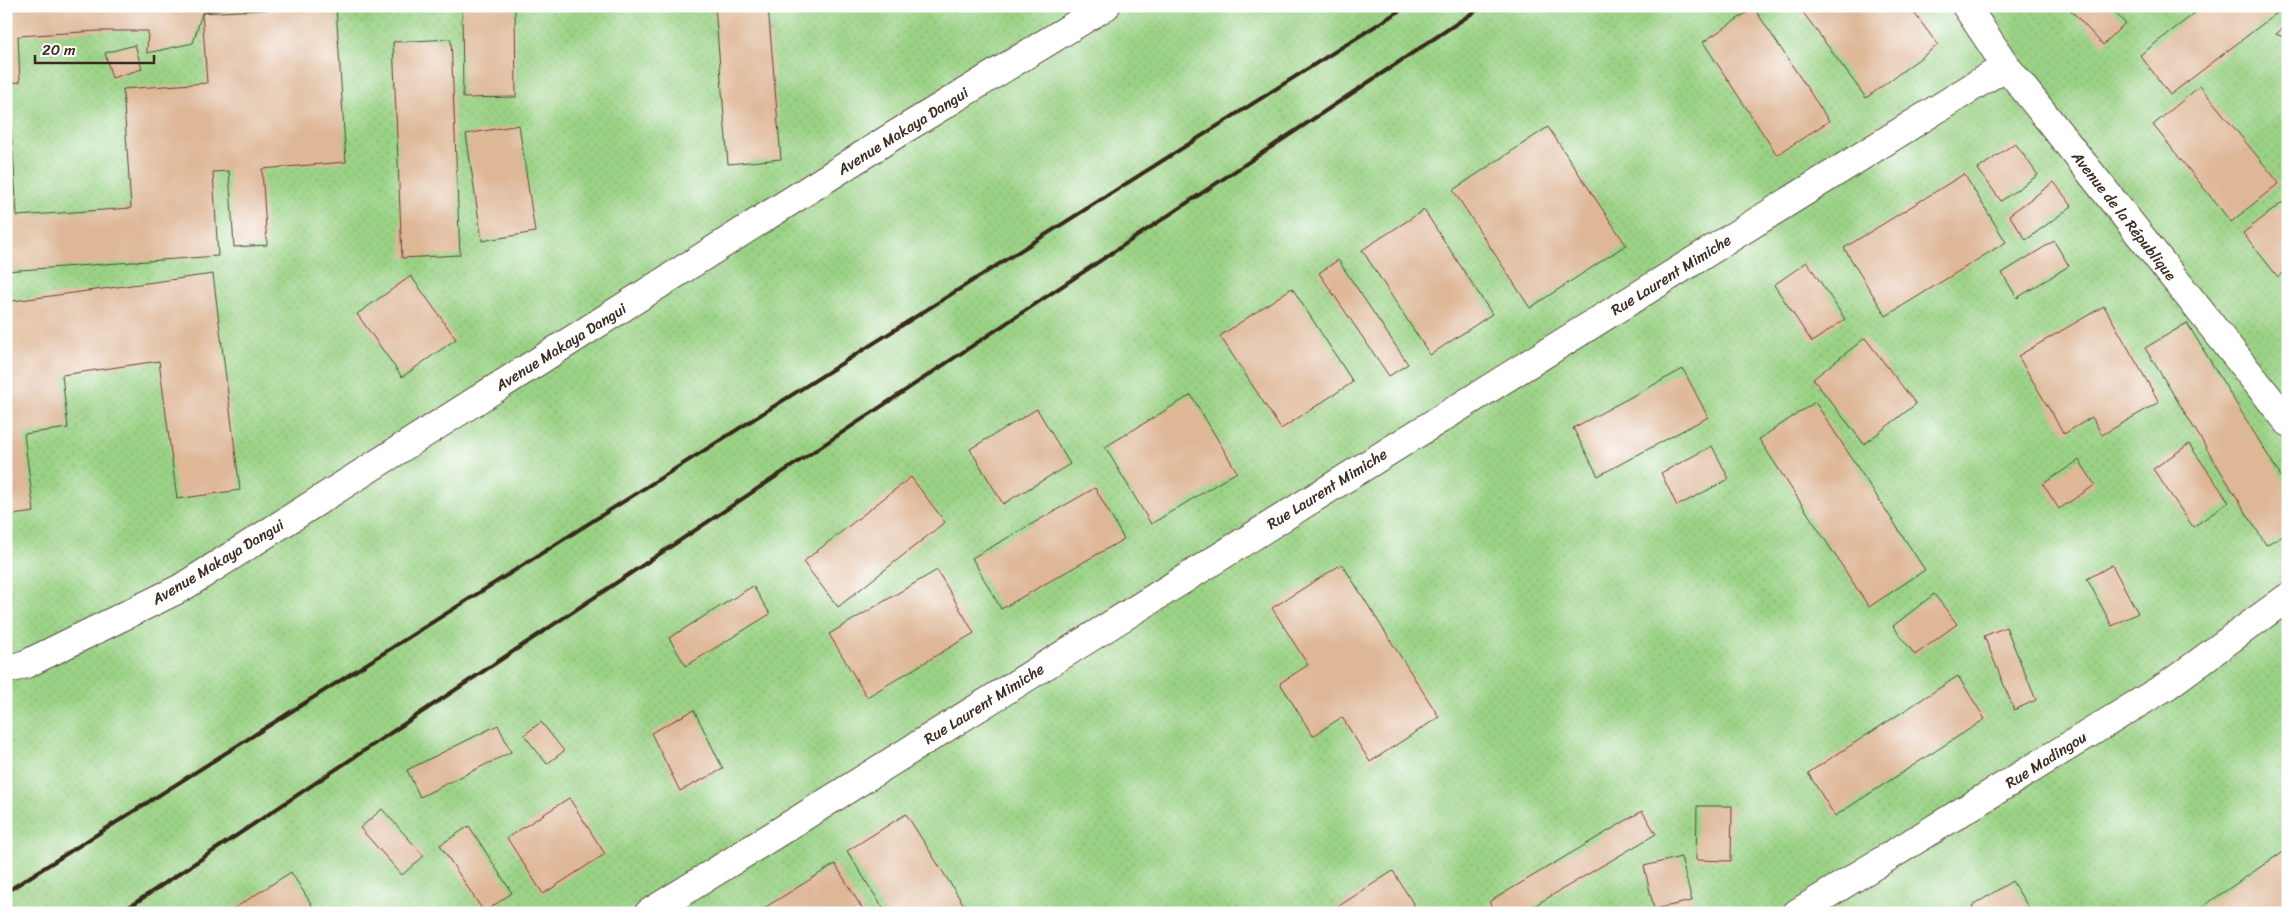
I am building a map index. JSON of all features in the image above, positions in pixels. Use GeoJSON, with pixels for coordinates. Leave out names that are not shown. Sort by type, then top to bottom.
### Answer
{"type":"FeatureCollection","features":[{"type":"Feature","properties":{"kind":"street","name":"Avenue Makaya Dangui"},"geometry":{"type":"LineString","coordinates":[[6,670],[26,664],[181,588],[893,136],[1106,6]]}},
{"type":"Feature","properties":{"kind":"street","name":"Avenue de la République"},"geometry":{"type":"LineString","coordinates":[[1966,6],[2006,66],[2288,422]]}},
{"type":"Feature","properties":{"kind":"street","name":"Rue Laurent Mimiche"},"geometry":{"type":"LineString","coordinates":[[649,913],[681,904],[2006,66]]}},
{"type":"Feature","properties":{"kind":"street","name":"Rue Madingou"},"geometry":{"type":"LineString","coordinates":[[1797,913],[2168,685],[2288,597]]}},
{"type":"Feature","properties":{"kind":"green space"},"geometry":{"type":"Polygon","coordinates":[[[6,6],[2288,6],[2288,913],[6,913],[6,6]]]}},
{"type":"Feature","properties":{"kind":"building"},"geometry":{"type":"Polygon","coordinates":[[[6,6],[234,6],[202,13],[193,43],[147,53],[148,31],[98,31],[18,36],[20,82],[6,83],[6,6]]]}},
{"type":"Feature","properties":{"kind":"building"},"geometry":{"type":"Polygon","coordinates":[[[336,6],[346,162],[262,169],[267,245],[234,247],[229,171],[213,172],[218,256],[6,271],[6,121],[11,121],[17,216],[131,208],[123,89],[207,83],[202,13],[336,6]]]}},
{"type":"Feature","properties":{"kind":"building"},"geometry":{"type":"Polygon","coordinates":[[[462,6],[515,6],[516,97],[463,98],[462,6]]]}},
{"type":"Feature","properties":{"kind":"building"},"geometry":{"type":"Polygon","coordinates":[[[715,6],[768,6],[781,159],[728,164],[715,6]]]}},
{"type":"Feature","properties":{"kind":"building"},"geometry":{"type":"Polygon","coordinates":[[[1807,6],[1909,6],[1938,45],[1866,98],[1802,11],[1807,6]]]}},
{"type":"Feature","properties":{"kind":"building"},"geometry":{"type":"Polygon","coordinates":[[[2067,6],[2109,6],[2125,23],[2103,45],[2067,6]]]}},
{"type":"Feature","properties":{"kind":"building"},"geometry":{"type":"Polygon","coordinates":[[[2204,6],[2286,6],[2170,95],[2140,55],[2204,6]]]}},
{"type":"Feature","properties":{"kind":"building"},"geometry":{"type":"Polygon","coordinates":[[[1754,8],[1829,121],[1777,155],[1703,42],[1754,8]]]}},
{"type":"Feature","properties":{"kind":"building"},"geometry":{"type":"Polygon","coordinates":[[[2288,24],[2288,39],[2276,34],[2288,24]]]}},
{"type":"Feature","properties":{"kind":"building"},"geometry":{"type":"Polygon","coordinates":[[[451,39],[460,255],[402,258],[393,42],[451,39]]]}},
{"type":"Feature","properties":{"kind":"building"},"geometry":{"type":"Polygon","coordinates":[[[135,45],[142,69],[112,78],[105,53],[135,45]]]}},
{"type":"Feature","properties":{"kind":"building"},"geometry":{"type":"Polygon","coordinates":[[[2200,86],[2279,183],[2231,222],[2153,125],[2200,86]]]}},
{"type":"Feature","properties":{"kind":"building"},"geometry":{"type":"Polygon","coordinates":[[[519,125],[535,232],[482,241],[466,134],[519,125]]]}},
{"type":"Feature","properties":{"kind":"building"},"geometry":{"type":"Polygon","coordinates":[[[1548,127],[1626,245],[1530,308],[1453,190],[1548,127]]]}},
{"type":"Feature","properties":{"kind":"building"},"geometry":{"type":"Polygon","coordinates":[[[2015,143],[2038,175],[2001,201],[1978,169],[2015,143]]]}},
{"type":"Feature","properties":{"kind":"building"},"geometry":{"type":"Polygon","coordinates":[[[1964,174],[2006,242],[1886,316],[1844,248],[1964,174]]]}},
{"type":"Feature","properties":{"kind":"building"},"geometry":{"type":"Polygon","coordinates":[[[2054,182],[2072,206],[2026,240],[2009,215],[2054,182]]]}},
{"type":"Feature","properties":{"kind":"building"},"geometry":{"type":"Polygon","coordinates":[[[2283,202],[2288,208],[2288,269],[2278,277],[2243,233],[2283,202]]]}},
{"type":"Feature","properties":{"kind":"building"},"geometry":{"type":"Polygon","coordinates":[[[1424,210],[1492,314],[1430,355],[1362,250],[1424,210]]]}},
{"type":"Feature","properties":{"kind":"building"},"geometry":{"type":"Polygon","coordinates":[[[2054,241],[2069,266],[2017,298],[2002,273],[2054,241]]]}},
{"type":"Feature","properties":{"kind":"building"},"geometry":{"type":"Polygon","coordinates":[[[1338,260],[1408,364],[1389,376],[1319,273],[1338,260]]]}},
{"type":"Feature","properties":{"kind":"building"},"geometry":{"type":"Polygon","coordinates":[[[1807,262],[1845,319],[1812,342],[1774,285],[1807,262]]]}},
{"type":"Feature","properties":{"kind":"building"},"geometry":{"type":"Polygon","coordinates":[[[213,274],[240,490],[177,499],[159,361],[62,375],[68,428],[24,434],[34,512],[6,516],[6,302],[213,274]]]}},
{"type":"Feature","properties":{"kind":"building"},"geometry":{"type":"Polygon","coordinates":[[[411,276],[456,339],[402,377],[357,314],[411,276]]]}},
{"type":"Feature","properties":{"kind":"building"},"geometry":{"type":"Polygon","coordinates":[[[1292,288],[1353,382],[1281,429],[1220,336],[1292,288]]]}},
{"type":"Feature","properties":{"kind":"building"},"geometry":{"type":"Polygon","coordinates":[[[2104,306],[2159,402],[2102,435],[2092,417],[2064,434],[2018,356],[2104,306]]]}},
{"type":"Feature","properties":{"kind":"building"},"geometry":{"type":"Polygon","coordinates":[[[2187,323],[2288,488],[2288,532],[2266,545],[2145,348],[2187,323]]]}},
{"type":"Feature","properties":{"kind":"building"},"geometry":{"type":"Polygon","coordinates":[[[1865,338],[1916,404],[1864,444],[1813,379],[1865,338]]]}},
{"type":"Feature","properties":{"kind":"building"},"geometry":{"type":"Polygon","coordinates":[[[1683,369],[1708,417],[1598,476],[1573,428],[1683,369]]]}},
{"type":"Feature","properties":{"kind":"building"},"geometry":{"type":"Polygon","coordinates":[[[1191,395],[1237,472],[1151,524],[1105,447],[1191,395]]]}},
{"type":"Feature","properties":{"kind":"building"},"geometry":{"type":"Polygon","coordinates":[[[1815,402],[1925,570],[1869,607],[1759,439],[1815,402]]]}},
{"type":"Feature","properties":{"kind":"building"},"geometry":{"type":"Polygon","coordinates":[[[1037,409],[1070,464],[1003,504],[970,449],[1037,409]]]}},
{"type":"Feature","properties":{"kind":"building"},"geometry":{"type":"Polygon","coordinates":[[[2189,444],[2229,502],[2193,527],[2153,469],[2189,444]]]}},
{"type":"Feature","properties":{"kind":"building"},"geometry":{"type":"Polygon","coordinates":[[[1712,446],[1729,479],[1677,506],[1661,473],[1712,446]]]}},
{"type":"Feature","properties":{"kind":"building"},"geometry":{"type":"Polygon","coordinates":[[[2079,460],[2095,485],[2059,509],[2043,484],[2079,460]]]}},
{"type":"Feature","properties":{"kind":"building"},"geometry":{"type":"Polygon","coordinates":[[[911,477],[945,522],[838,607],[803,562],[911,477]]]}},
{"type":"Feature","properties":{"kind":"building"},"geometry":{"type":"Polygon","coordinates":[[[1095,488],[1124,539],[1001,609],[972,558],[1095,488]]]}},
{"type":"Feature","properties":{"kind":"building"},"geometry":{"type":"Polygon","coordinates":[[[1342,564],[1439,717],[1370,762],[1342,717],[1313,736],[1280,683],[1308,665],[1272,608],[1342,564]]]}},
{"type":"Feature","properties":{"kind":"building"},"geometry":{"type":"Polygon","coordinates":[[[2112,565],[2138,613],[2112,626],[2087,579],[2112,565]]]}},
{"type":"Feature","properties":{"kind":"building"},"geometry":{"type":"Polygon","coordinates":[[[937,570],[974,633],[867,697],[829,634],[937,570]]]}},
{"type":"Feature","properties":{"kind":"building"},"geometry":{"type":"Polygon","coordinates":[[[753,586],[770,614],[686,666],[669,638],[753,586]]]}},
{"type":"Feature","properties":{"kind":"building"},"geometry":{"type":"Polygon","coordinates":[[[1934,594],[1957,624],[1915,655],[1893,626],[1934,594]]]}},
{"type":"Feature","properties":{"kind":"building"},"geometry":{"type":"Polygon","coordinates":[[[2006,627],[2036,700],[2014,710],[1984,636],[2006,627]]]}},
{"type":"Feature","properties":{"kind":"building"},"geometry":{"type":"Polygon","coordinates":[[[1958,676],[1985,719],[1835,816],[1808,773],[1958,676]]]}},
{"type":"Feature","properties":{"kind":"building"},"geometry":{"type":"Polygon","coordinates":[[[694,710],[723,769],[680,791],[651,733],[694,710]]]}},
{"type":"Feature","properties":{"kind":"building"},"geometry":{"type":"Polygon","coordinates":[[[541,722],[564,751],[547,764],[524,735],[541,722]]]}},
{"type":"Feature","properties":{"kind":"building"},"geometry":{"type":"Polygon","coordinates":[[[498,725],[511,752],[420,797],[407,770],[498,725]]]}},
{"type":"Feature","properties":{"kind":"building"},"geometry":{"type":"Polygon","coordinates":[[[569,798],[605,854],[543,894],[507,838],[569,798]]]}},
{"type":"Feature","properties":{"kind":"building"},"geometry":{"type":"Polygon","coordinates":[[[1697,806],[1732,806],[1731,861],[1696,860],[1697,806]]]}},
{"type":"Feature","properties":{"kind":"building"},"geometry":{"type":"Polygon","coordinates":[[[382,809],[424,856],[402,875],[360,828],[382,809]]]}},
{"type":"Feature","properties":{"kind":"building"},"geometry":{"type":"Polygon","coordinates":[[[1642,811],[1656,834],[1522,913],[1495,913],[1489,902],[1642,811]]]}},
{"type":"Feature","properties":{"kind":"building"},"geometry":{"type":"Polygon","coordinates":[[[906,814],[969,913],[886,913],[847,851],[906,814]]]}},
{"type":"Feature","properties":{"kind":"building"},"geometry":{"type":"Polygon","coordinates":[[[469,826],[512,893],[484,912],[440,845],[469,826]]]}},
{"type":"Feature","properties":{"kind":"building"},"geometry":{"type":"Polygon","coordinates":[[[2288,848],[2288,913],[2206,913],[2202,907],[2288,848]]]}},
{"type":"Feature","properties":{"kind":"building"},"geometry":{"type":"Polygon","coordinates":[[[1681,857],[1692,901],[1654,909],[1644,866],[1681,857]]]}},
{"type":"Feature","properties":{"kind":"building"},"geometry":{"type":"Polygon","coordinates":[[[835,864],[865,913],[763,913],[761,910],[835,864]]]}},
{"type":"Feature","properties":{"kind":"building"},"geometry":{"type":"Polygon","coordinates":[[[1393,871],[1419,913],[1328,913],[1393,871]]]}},
{"type":"Feature","properties":{"kind":"building"},"geometry":{"type":"Polygon","coordinates":[[[291,872],[317,913],[227,913],[291,872]]]}},
{"type":"Feature","properties":{"kind":"building"},"geometry":{"type":"Polygon","coordinates":[[[2012,881],[2032,913],[1976,913],[1972,906],[2012,881]]]}},
{"type":"Feature","properties":{"kind":"railway"},"geometry":{"type":"LineString","coordinates":[[6,892],[1407,6]]}},
{"type":"Feature","properties":{"kind":"railway"},"geometry":{"type":"LineString","coordinates":[[120,913],[1483,6]]}}]}
